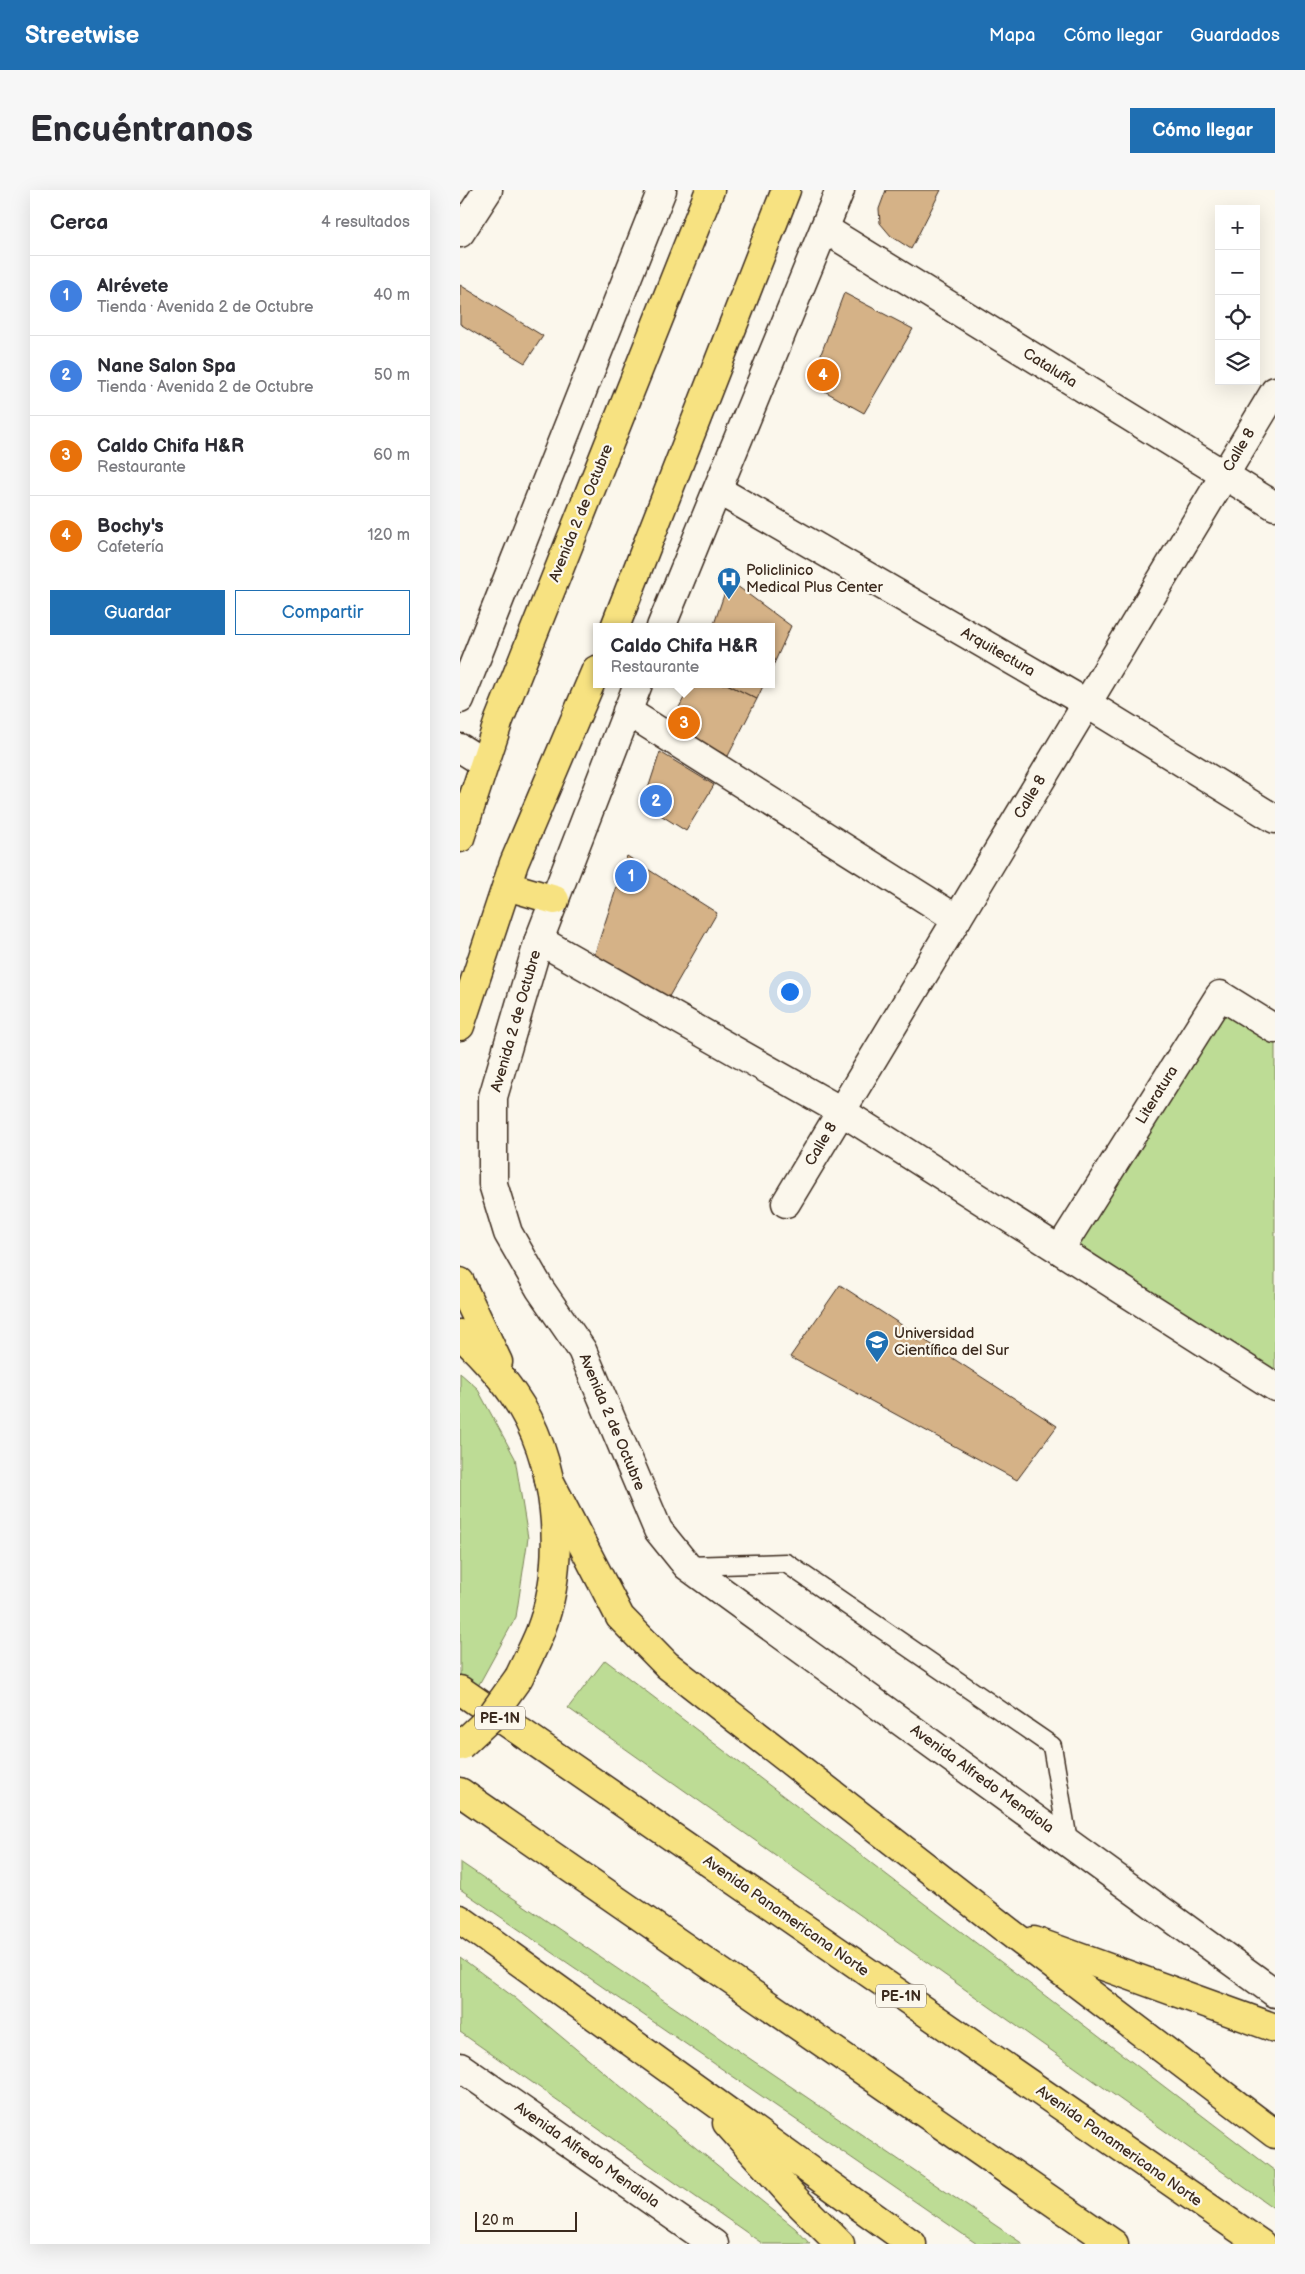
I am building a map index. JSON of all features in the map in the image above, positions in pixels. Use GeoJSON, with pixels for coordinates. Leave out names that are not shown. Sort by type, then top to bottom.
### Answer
{"type":"FeatureCollection","features":[{"type":"Feature","properties":{"kind":"main road","name":"Avenida 2 de Octubre"},"geometry":{"type":"LineString","coordinates":[[460,838],[499,720],[710,190]]}},
{"type":"Feature","properties":{"kind":"main road"},"geometry":{"type":"LineString","coordinates":[[617,623],[786,190]]}},
{"type":"Feature","properties":{"kind":"main road"},"geometry":{"type":"LineString","coordinates":[[460,1026],[514,863],[593,677]]}},
{"type":"Feature","properties":{"kind":"main road"},"geometry":{"type":"LineString","coordinates":[[507,886],[554,900]]}},
{"type":"Feature","properties":{"kind":"main road"},"geometry":{"type":"LineString","coordinates":[[460,1282],[535,1436],[549,1480],[620,1617],[667,1665],[1008,1931],[1275,2134]]}},
{"type":"Feature","properties":{"kind":"main road"},"geometry":{"type":"LineString","coordinates":[[460,1334],[485,1357],[514,1395]]}},
{"type":"Feature","properties":{"kind":"main road"},"geometry":{"type":"LineString","coordinates":[[460,1746],[489,1719],[519,1677],[540,1631],[553,1582],[556,1531],[549,1480]]}},
{"type":"Feature","properties":{"kind":"main road","name":"Avenida Panamericana Norte"},"geometry":{"type":"LineString","coordinates":[[460,1690],[1261,2244]]}},
{"type":"Feature","properties":{"kind":"main road"},"geometry":{"type":"LineString","coordinates":[[460,1792],[1114,2244]]}},
{"type":"Feature","properties":{"kind":"main road"},"geometry":{"type":"LineString","coordinates":[[460,1919],[912,2244]]}},
{"type":"Feature","properties":{"kind":"main road"},"geometry":{"type":"LineString","coordinates":[[1008,1931],[1275,2028]]}},
{"type":"Feature","properties":{"kind":"main road"},"geometry":{"type":"LineString","coordinates":[[693,2085],[794,2198],[840,2244]]}},
{"type":"Feature","properties":{"kind":"street"},"geometry":{"type":"LineString","coordinates":[[460,233],[488,190]]}},
{"type":"Feature","properties":{"kind":"street"},"geometry":{"type":"LineString","coordinates":[[460,699],[662,190]]}},
{"type":"Feature","properties":{"kind":"street"},"geometry":{"type":"LineString","coordinates":[[663,623],[840,190]]}},
{"type":"Feature","properties":{"kind":"street","name":"Cataluña"},"geometry":{"type":"LineString","coordinates":[[825,229],[1275,506]]}},
{"type":"Feature","properties":{"kind":"street","name":"Calle 8"},"geometry":{"type":"LineString","coordinates":[[786,1203],[1275,391]]}},
{"type":"Feature","properties":{"kind":"street","name":"Arquitectura"},"geometry":{"type":"LineString","coordinates":[[718,490],[1086,703],[1275,819]]}},
{"type":"Feature","properties":{"kind":"street","name":"Avenida 2 de Octubre"},"geometry":{"type":"LineString","coordinates":[[636,688],[539,940],[493,1096],[493,1184],[508,1233],[540,1289],[582,1350],[658,1530],[687,1566]]}},
{"type":"Feature","properties":{"kind":"street"},"geometry":{"type":"LineString","coordinates":[[627,711],[957,919]]}},
{"type":"Feature","properties":{"kind":"street"},"geometry":{"type":"LineString","coordinates":[[460,748],[484,763]]}},
{"type":"Feature","properties":{"kind":"street"},"geometry":{"type":"LineString","coordinates":[[539,940],[842,1110],[1275,1387]]}},
{"type":"Feature","properties":{"kind":"street","name":"Literatura"},"geometry":{"type":"LineString","coordinates":[[1060,1249],[1220,995],[1275,1029]]}},
{"type":"Feature","properties":{"kind":"street","name":"Avenida Alfredo Mendiola"},"geometry":{"type":"LineString","coordinates":[[687,1566],[1275,1993]]}},
{"type":"Feature","properties":{"kind":"street","name":"Avenida Alfredo Mendiola"},"geometry":{"type":"LineString","coordinates":[[460,2066],[714,2244]]}},
{"type":"Feature","properties":{"kind":"lane"},"geometry":{"type":"LineString","coordinates":[[687,1566],[786,1563],[1052,1746],[1068,1841]]}},
{"type":"Feature","properties":{"kind":"green space"},"geometry":{"type":"Polygon","coordinates":[[[1225,1007],[1275,1038],[1275,1374],[1073,1246],[1225,1007]]]}},
{"type":"Feature","properties":{"kind":"green space"},"geometry":{"type":"Polygon","coordinates":[[[460,1373],[477,1388],[515,1458],[528,1538],[516,1617],[477,1688],[460,1704],[460,1373]]]}},
{"type":"Feature","properties":{"kind":"green space"},"geometry":{"type":"Polygon","coordinates":[[[605,1660],[1275,2171],[1275,2209],[568,1708],[605,1660]]]}},
{"type":"Feature","properties":{"kind":"green space"},"geometry":{"type":"Polygon","coordinates":[[[460,1862],[1023,2244],[977,2244],[460,1889],[460,1862]]]}},
{"type":"Feature","properties":{"kind":"green space"},"geometry":{"type":"Polygon","coordinates":[[[460,1957],[515,1998],[795,2228],[810,2244],[763,2244],[460,2032],[460,1957]]]}},
{"type":"Feature","properties":{"kind":"building"},"geometry":{"type":"Polygon","coordinates":[[[886,190],[941,190],[911,249],[891,236],[880,223],[879,209],[886,190]]]}},
{"type":"Feature","properties":{"kind":"building"},"geometry":{"type":"Polygon","coordinates":[[[460,285],[543,336],[525,363],[460,324],[460,285]]]}},
{"type":"Feature","properties":{"kind":"building"},"geometry":{"type":"Polygon","coordinates":[[[844,293],[913,329],[864,413],[810,383],[844,293]]]}},
{"type":"Feature","properties":{"kind":"building"},"geometry":{"type":"Polygon","coordinates":[[[729,580],[791,626],[775,661],[775,623],[714,623],[729,580]]]}},
{"type":"Feature","properties":{"kind":"building"},"geometry":{"type":"Polygon","coordinates":[[[689,688],[735,688],[757,699],[728,756],[669,727],[689,688]]]}},
{"type":"Feature","properties":{"kind":"building"},"geometry":{"type":"Polygon","coordinates":[[[735,688],[762,688],[757,699],[735,688]]]}},
{"type":"Feature","properties":{"kind":"building"},"geometry":{"type":"Polygon","coordinates":[[[660,752],[714,785],[686,831],[643,804],[660,752]]]}},
{"type":"Feature","properties":{"kind":"building"},"geometry":{"type":"Polygon","coordinates":[[[627,856],[717,913],[667,1000],[594,956],[627,856]]]}},
{"type":"Feature","properties":{"kind":"building"},"geometry":{"type":"Polygon","coordinates":[[[840,1285],[1057,1426],[1017,1480],[790,1357],[840,1285]]]}},
{"type":"Feature","properties":{"kind":"place","name":"Bochy's"},"geometry":{"type":"Point","coordinates":[823,375]}},
{"type":"Feature","properties":{"kind":"place","name":"Policlinico Medical Plus Center"},"geometry":{"type":"Point","coordinates":[729,600]}},
{"type":"Feature","properties":{"kind":"place","name":"Caldo Chifa H&R"},"geometry":{"type":"Point","coordinates":[684,723]}},
{"type":"Feature","properties":{"kind":"place","name":"Nane Salon Spa"},"geometry":{"type":"Point","coordinates":[656,801]}},
{"type":"Feature","properties":{"kind":"place","name":"Alrévete"},"geometry":{"type":"Point","coordinates":[631,876]}},
{"type":"Feature","properties":{"kind":"place","name":"Universidad Científica del Sur"},"geometry":{"type":"Point","coordinates":[877,1363]}}]}
